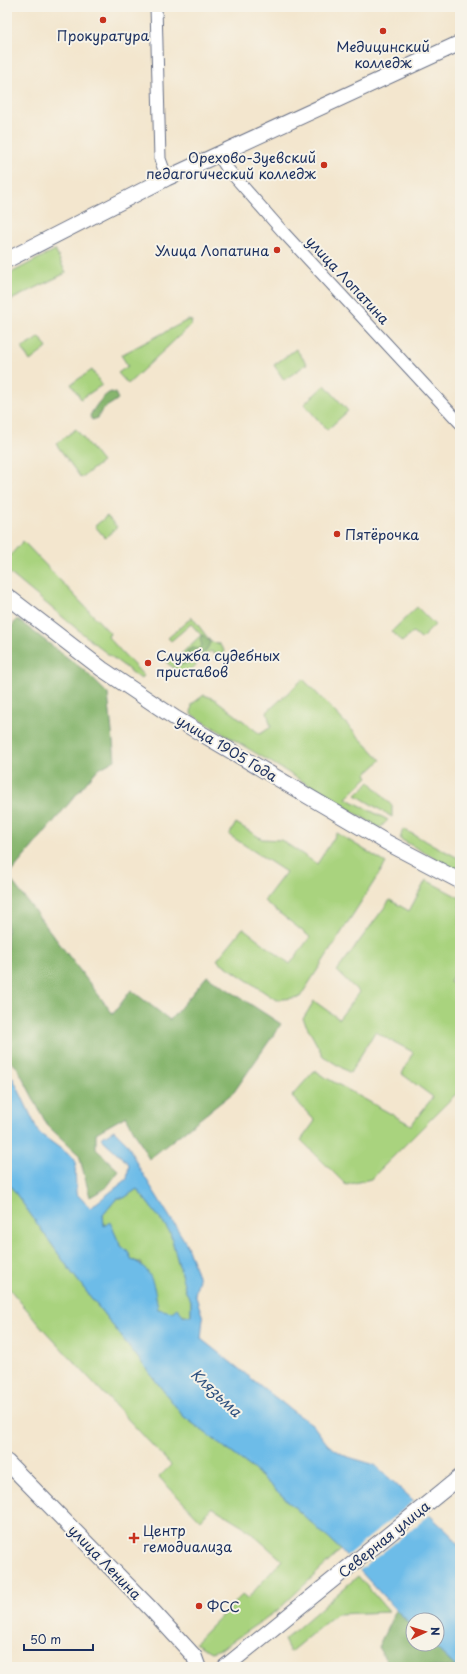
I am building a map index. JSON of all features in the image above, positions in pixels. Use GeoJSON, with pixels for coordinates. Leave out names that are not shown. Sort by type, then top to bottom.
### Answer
{"type":"FeatureCollection","features":[{"type":"Feature","properties":{"kind":"street"},"geometry":{"type":"LineString","coordinates":[[156,7],[160,159],[167,178]]}},
{"type":"Feature","properties":{"kind":"street"},"geometry":{"type":"LineString","coordinates":[[7,260],[167,178],[460,43]]}},
{"type":"Feature","properties":{"kind":"street","name":"улица Лопатина"},"geometry":{"type":"LineString","coordinates":[[218,154],[226,167],[269,216],[460,423]]}},
{"type":"Feature","properties":{"kind":"street","name":"улица 1905 Года"},"geometry":{"type":"LineString","coordinates":[[7,596],[102,669],[175,718],[386,842],[460,881]]}},
{"type":"Feature","properties":{"kind":"street","name":"улица Ленина"},"geometry":{"type":"LineString","coordinates":[[7,1462],[151,1609],[194,1656],[198,1667]]}},
{"type":"Feature","properties":{"kind":"street","name":"Северная улица"},"geometry":{"type":"LineString","coordinates":[[225,1667],[308,1602],[460,1477]]}},
{"type":"Feature","properties":{"kind":"green space"},"geometry":{"type":"Polygon","coordinates":[[[55,250],[66,273],[7,302],[7,275],[55,250]]]}},
{"type":"Feature","properties":{"kind":"green space"},"geometry":{"type":"Polygon","coordinates":[[[188,320],[192,321],[191,325],[128,384],[118,373],[128,366],[121,355],[188,320]]]}},
{"type":"Feature","properties":{"kind":"green space"},"geometry":{"type":"Polygon","coordinates":[[[40,337],[47,348],[30,361],[22,348],[40,337]]]}},
{"type":"Feature","properties":{"kind":"green space"},"geometry":{"type":"Polygon","coordinates":[[[296,349],[307,364],[284,380],[274,365],[296,349]]]}},
{"type":"Feature","properties":{"kind":"green space"},"geometry":{"type":"Polygon","coordinates":[[[92,370],[102,385],[81,399],[71,384],[92,370]]]}},
{"type":"Feature","properties":{"kind":"green space"},"geometry":{"type":"Polygon","coordinates":[[[325,385],[348,411],[327,430],[304,404],[325,385]]]}},
{"type":"Feature","properties":{"kind":"green space"},"geometry":{"type":"Polygon","coordinates":[[[111,392],[115,393],[118,399],[101,411],[98,418],[92,420],[90,416],[94,410],[102,399],[111,392]]]}},
{"type":"Feature","properties":{"kind":"green space"},"geometry":{"type":"Polygon","coordinates":[[[76,429],[102,462],[81,478],[56,444],[76,429]]]}},
{"type":"Feature","properties":{"kind":"green space"},"geometry":{"type":"Polygon","coordinates":[[[107,516],[117,527],[105,538],[95,526],[107,516]]]}},
{"type":"Feature","properties":{"kind":"green space"},"geometry":{"type":"Polygon","coordinates":[[[23,541],[110,633],[108,637],[144,676],[141,679],[100,648],[7,571],[7,559],[23,541]]]}},
{"type":"Feature","properties":{"kind":"green space"},"geometry":{"type":"Polygon","coordinates":[[[417,607],[435,625],[421,639],[413,632],[402,642],[392,631],[417,607]]]}},
{"type":"Feature","properties":{"kind":"green space"},"geometry":{"type":"Polygon","coordinates":[[[192,617],[211,642],[218,643],[224,650],[223,654],[219,656],[210,651],[185,676],[167,663],[167,659],[171,655],[176,659],[201,635],[191,624],[171,641],[168,638],[192,617]]]}},
{"type":"Feature","properties":{"kind":"green space"},"geometry":{"type":"Polygon","coordinates":[[[17,619],[85,671],[108,694],[115,760],[97,770],[8,876],[113,1014],[131,990],[170,1020],[207,976],[281,1024],[234,1092],[149,1159],[126,1116],[96,1133],[96,1149],[119,1171],[106,1188],[90,1197],[79,1155],[47,1125],[17,1067],[7,1059],[7,633],[17,619]]]}},
{"type":"Feature","properties":{"kind":"green space"},"geometry":{"type":"Polygon","coordinates":[[[202,635],[210,642],[206,651],[198,658],[180,665],[179,662],[181,658],[187,656],[187,651],[193,648],[198,649],[202,645],[200,640],[202,635]]]}},
{"type":"Feature","properties":{"kind":"green space"},"geometry":{"type":"Polygon","coordinates":[[[303,679],[381,760],[366,774],[368,777],[346,798],[388,820],[380,828],[191,714],[192,704],[204,695],[215,699],[260,734],[271,727],[267,712],[303,679]]]}},
{"type":"Feature","properties":{"kind":"green space"},"geometry":{"type":"Polygon","coordinates":[[[370,782],[392,806],[392,817],[356,795],[370,782]]]}},
{"type":"Feature","properties":{"kind":"green space"},"geometry":{"type":"Polygon","coordinates":[[[236,823],[262,839],[281,840],[317,864],[337,833],[386,863],[300,997],[276,1000],[217,960],[243,928],[290,964],[310,937],[264,901],[286,872],[229,835],[236,823]]]}},
{"type":"Feature","properties":{"kind":"green space"},"geometry":{"type":"Polygon","coordinates":[[[403,829],[460,859],[460,872],[400,839],[403,829]]]}},
{"type":"Feature","properties":{"kind":"green space"},"geometry":{"type":"Polygon","coordinates":[[[426,880],[460,898],[460,959],[450,982],[460,988],[460,1090],[371,1179],[346,1185],[301,1140],[315,1121],[292,1096],[314,1071],[411,1125],[433,1097],[402,1074],[413,1052],[375,1032],[350,1073],[323,1056],[303,1019],[314,1001],[339,1019],[359,992],[337,971],[390,900],[409,911],[426,880]]]}},
{"type":"Feature","properties":{"kind":"green space"},"geometry":{"type":"Polygon","coordinates":[[[7,1181],[72,1273],[183,1416],[252,1468],[341,1550],[279,1609],[221,1649],[211,1652],[195,1643],[242,1595],[247,1599],[282,1560],[243,1526],[212,1507],[200,1520],[159,1477],[171,1465],[44,1330],[7,1286],[7,1181]]]}},
{"type":"Feature","properties":{"kind":"green space"},"geometry":{"type":"Polygon","coordinates":[[[137,1189],[170,1232],[186,1292],[191,1300],[191,1316],[158,1310],[154,1288],[141,1263],[132,1260],[128,1252],[120,1245],[110,1223],[104,1226],[103,1215],[117,1198],[124,1198],[137,1189]]]}},
{"type":"Feature","properties":{"kind":"green space"},"geometry":{"type":"Polygon","coordinates":[[[358,1576],[389,1612],[336,1614],[290,1652],[284,1640],[358,1576]]]}},
{"type":"Feature","properties":{"kind":"green space"},"geometry":{"type":"Polygon","coordinates":[[[396,1610],[405,1618],[405,1652],[440,1652],[456,1667],[390,1667],[378,1647],[396,1610]]]}},
{"type":"Feature","properties":{"kind":"water","name":"Клязьма"},"geometry":{"type":"Polygon","coordinates":[[[7,1072],[13,1078],[39,1133],[75,1159],[76,1193],[90,1208],[127,1179],[129,1164],[101,1138],[114,1130],[127,1143],[138,1166],[186,1243],[199,1279],[195,1294],[203,1318],[201,1339],[294,1412],[312,1424],[328,1445],[345,1456],[375,1465],[452,1536],[460,1548],[460,1667],[456,1667],[440,1652],[445,1652],[445,1612],[405,1612],[405,1618],[341,1550],[252,1468],[183,1416],[72,1273],[7,1181],[7,1072]],[[137,1189],[124,1198],[117,1198],[103,1215],[104,1226],[110,1222],[120,1245],[128,1252],[132,1260],[139,1263],[149,1274],[154,1287],[158,1309],[172,1312],[177,1308],[184,1316],[191,1316],[191,1300],[186,1292],[170,1232],[137,1189]]]}},
{"type":"Feature","properties":{"kind":"pier"},"geometry":{"type":"Polygon","coordinates":[[[415,1500],[431,1514],[358,1572],[345,1557],[415,1500]]]}},
{"type":"Feature","properties":{"kind":"place","name":"Прокуратура"},"geometry":{"type":"Point","coordinates":[103,20]}},
{"type":"Feature","properties":{"kind":"place","name":"Медицинский колледж"},"geometry":{"type":"Point","coordinates":[383,31]}},
{"type":"Feature","properties":{"kind":"place","name":"Орехово-Зуевский педагогический колледж"},"geometry":{"type":"Point","coordinates":[324,165]}},
{"type":"Feature","properties":{"kind":"place","name":"Улица Лопатина"},"geometry":{"type":"Point","coordinates":[277,250]}},
{"type":"Feature","properties":{"kind":"place","name":"Пятёрочка"},"geometry":{"type":"Point","coordinates":[337,534]}},
{"type":"Feature","properties":{"kind":"place","name":"Служба судебных приставов"},"geometry":{"type":"Point","coordinates":[148,663]}},
{"type":"Feature","properties":{"kind":"place","name":"Центр гемодиализа"},"geometry":{"type":"Point","coordinates":[134,1538]}},
{"type":"Feature","properties":{"kind":"place","name":"ФСС"},"geometry":{"type":"Point","coordinates":[199,1606]}}]}
